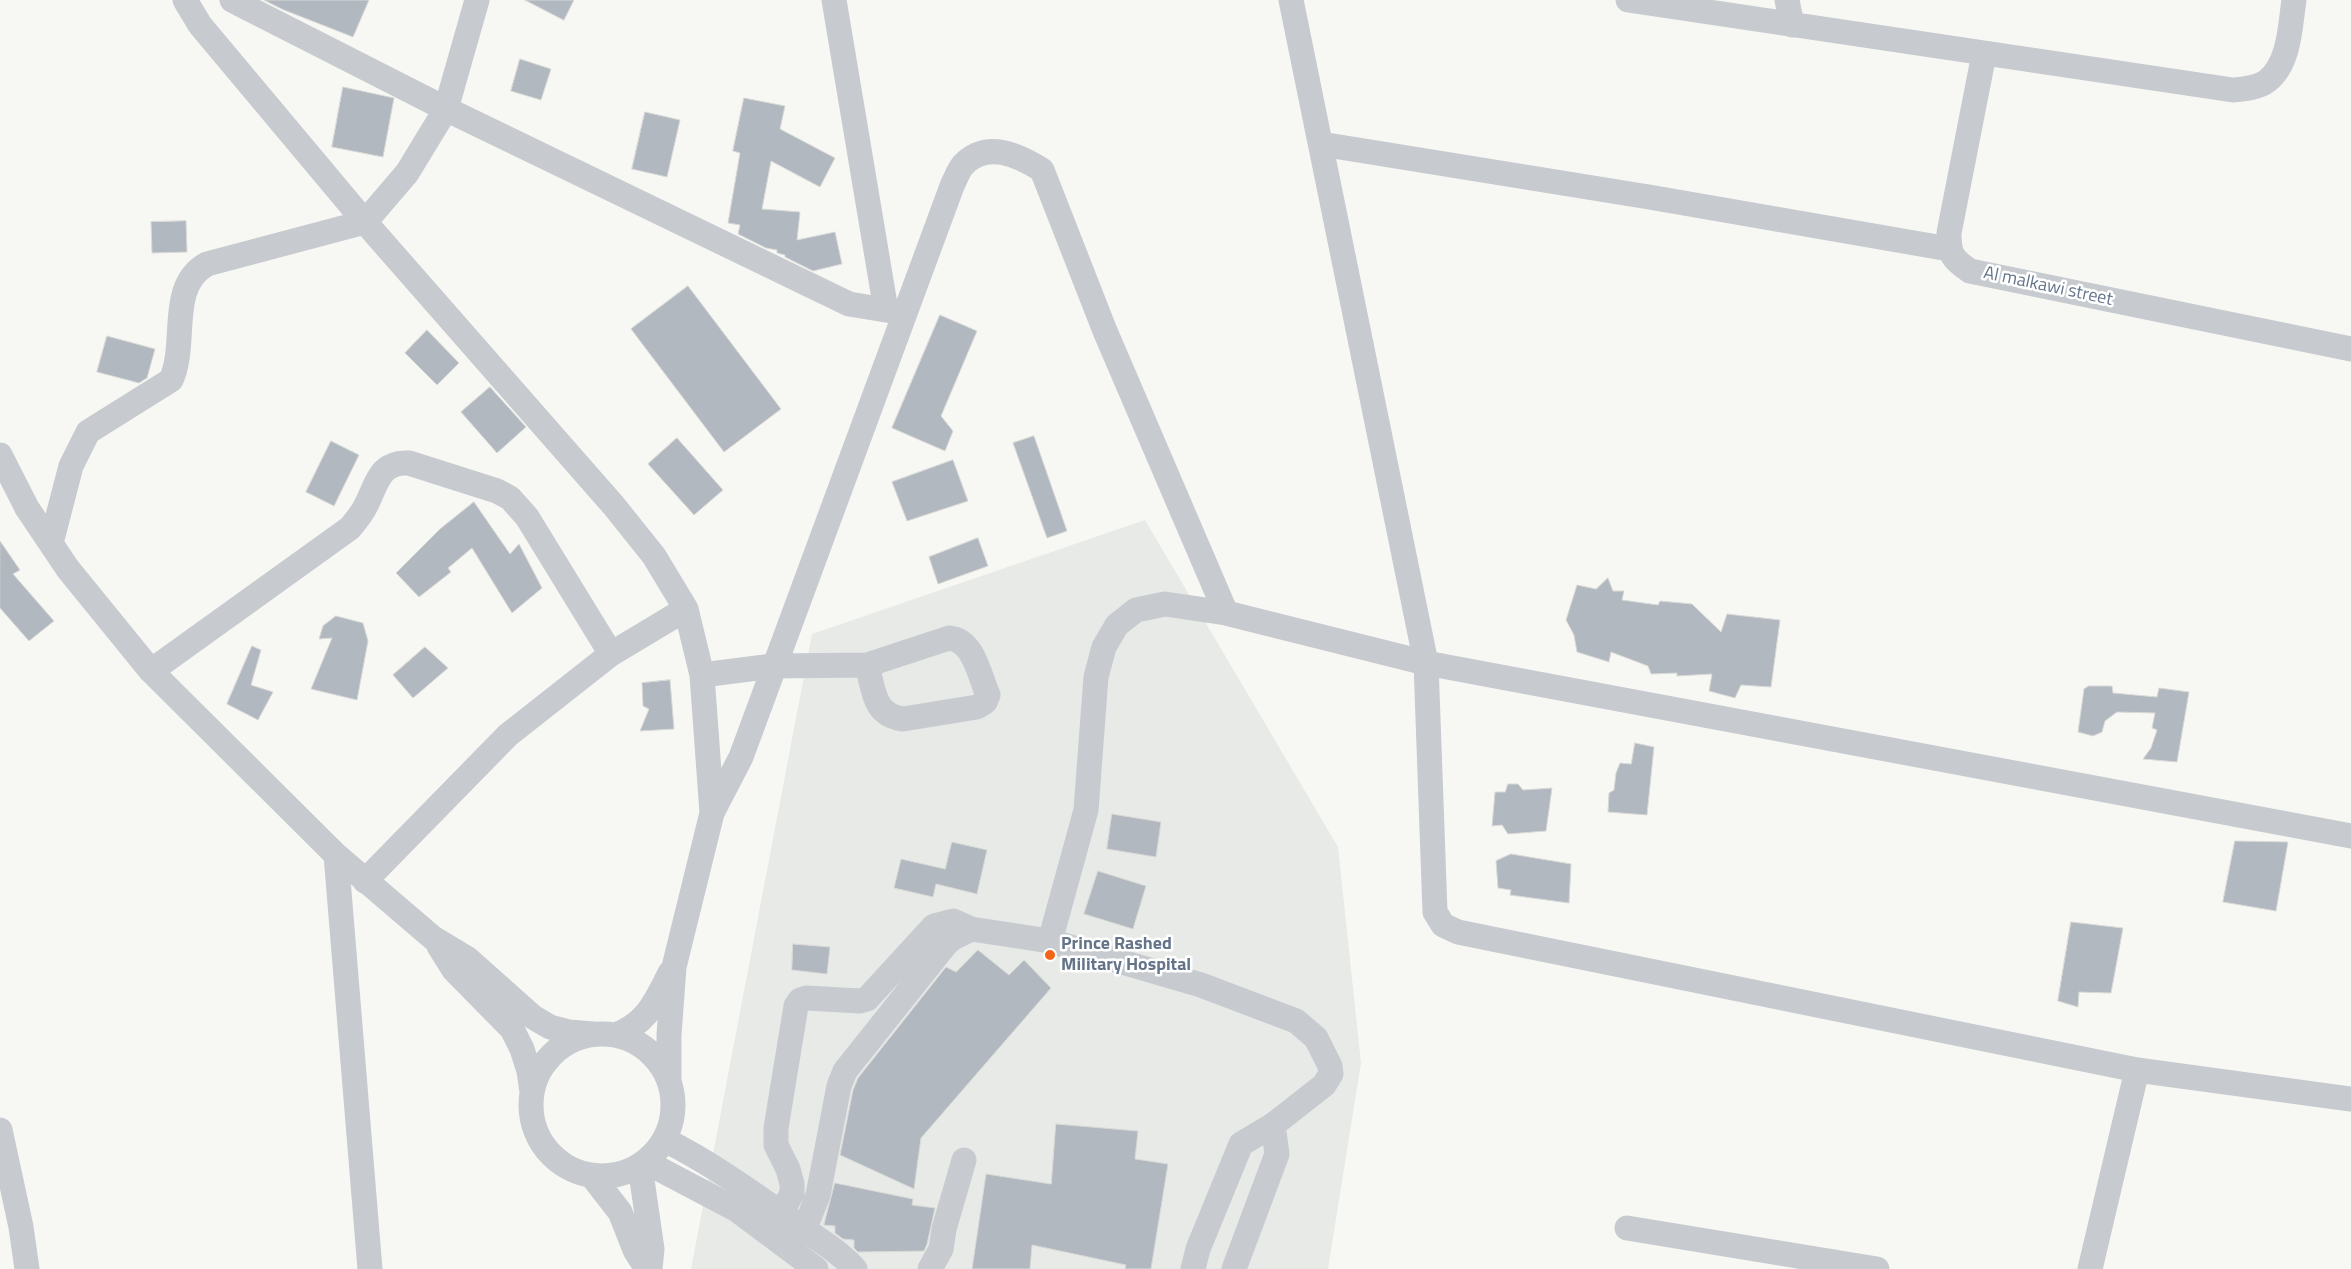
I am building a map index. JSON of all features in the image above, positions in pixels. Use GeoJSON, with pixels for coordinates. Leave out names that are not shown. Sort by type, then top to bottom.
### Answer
{"type":"FeatureCollection","features":[{"type":"Feature","properties":{"kind":"street"},"geometry":{"type":"LineString","coordinates":[[186,0],[200,25],[365,222],[614,506],[654,556],[686,609],[702,675],[712,813]]}},
{"type":"Feature","properties":{"kind":"street"},"geometry":{"type":"LineString","coordinates":[[232,0],[446,109],[849,304],[895,311]]}},
{"type":"Feature","properties":{"kind":"street"},"geometry":{"type":"LineString","coordinates":[[51,543],[71,466],[83,438],[94,426],[171,380],[176,364],[184,296],[187,285],[197,270],[207,264],[365,222],[407,173],[446,109],[477,0]]}},
{"type":"Feature","properties":{"kind":"street"},"geometry":{"type":"LineString","coordinates":[[834,0],[895,311]]}},
{"type":"Feature","properties":{"kind":"street"},"geometry":{"type":"LineString","coordinates":[[1291,0],[1426,663],[1436,912],[1443,925],[1458,932],[2137,1070],[2351,1099]]}},
{"type":"Feature","properties":{"kind":"street"},"geometry":{"type":"LineString","coordinates":[[1628,0],[2233,90],[2250,88],[2266,82],[2278,69],[2285,53],[2294,0]]}},
{"type":"Feature","properties":{"kind":"street"},"geometry":{"type":"LineString","coordinates":[[1788,0],[1792,25]]}},
{"type":"Feature","properties":{"kind":"street"},"geometry":{"type":"LineString","coordinates":[[1321,144],[1649,197],[1949,249],[1949,233],[1984,54]]}},
{"type":"Feature","properties":{"kind":"street"},"geometry":{"type":"LineString","coordinates":[[433,938],[454,970],[512,1029],[522,1049],[529,1071],[532,1092],[532,1115],[538,1136],[552,1155],[570,1169],[592,1176],[617,1175],[643,1164],[664,1140],[672,1121],[674,1100],[669,1079],[669,1035],[674,967],[712,813],[741,757],[895,311],[952,186],[963,166],[977,156],[1001,151],[1024,159],[1042,170],[1105,331],[1226,613]]}},
{"type":"Feature","properties":{"kind":"street","name":"Al malkawi street"},"geometry":{"type":"LineString","coordinates":[[1949,249],[1956,261],[1970,271],[2351,350]]}},
{"type":"Feature","properties":{"kind":"street"},"geometry":{"type":"LineString","coordinates":[[0,455],[27,508],[68,569],[152,671],[336,855],[433,938],[468,959],[533,1017],[550,1027],[569,1032],[605,1035],[638,1043],[657,1059],[669,1079]]}},
{"type":"Feature","properties":{"kind":"street"},"geometry":{"type":"LineString","coordinates":[[152,671],[350,528],[364,509],[382,472],[390,465],[398,462],[409,463],[479,484],[510,498],[527,517],[611,654]]}},
{"type":"Feature","properties":{"kind":"street"},"geometry":{"type":"LineString","coordinates":[[1050,941],[1086,810],[1096,677],[1104,647],[1117,625],[1136,610],[1165,604],[1226,613],[1426,663],[2351,836]]}},
{"type":"Feature","properties":{"kind":"street"},"geometry":{"type":"LineString","coordinates":[[366,881],[508,736],[611,654],[686,609]]}},
{"type":"Feature","properties":{"kind":"street"},"geometry":{"type":"LineString","coordinates":[[702,675],[773,666],[867,665],[949,638],[959,639],[968,646],[988,695],[985,702],[978,707],[903,720],[891,718],[879,707],[867,665]]}},
{"type":"Feature","properties":{"kind":"street"},"geometry":{"type":"LineString","coordinates":[[336,855],[370,1269]]}},
{"type":"Feature","properties":{"kind":"street"},"geometry":{"type":"LineString","coordinates":[[782,1212],[792,1193],[792,1184],[788,1169],[776,1146],[776,1128],[796,1006],[800,1000],[806,998],[860,1001],[867,999],[873,995],[934,926],[953,921],[971,928],[1050,941],[1201,985],[1296,1021],[1316,1038],[1330,1066],[1331,1074],[1324,1085],[1273,1125],[1241,1144],[1192,1269]]}},
{"type":"Feature","properties":{"kind":"street"},"geometry":{"type":"LineString","coordinates":[[797,1238],[818,1195],[839,1086],[845,1071],[946,944],[971,928]]}},
{"type":"Feature","properties":{"kind":"street"},"geometry":{"type":"LineString","coordinates":[[532,1092],[539,1070],[553,1053],[572,1040],[631,1029],[643,1019],[674,967]]}},
{"type":"Feature","properties":{"kind":"street"},"geometry":{"type":"LineString","coordinates":[[2090,1269],[2137,1070]]}},
{"type":"Feature","properties":{"kind":"street"},"geometry":{"type":"LineString","coordinates":[[1234,1269],[1277,1154],[1273,1125]]}},
{"type":"Feature","properties":{"kind":"street"},"geometry":{"type":"LineString","coordinates":[[0,1130],[21,1227],[27,1269]]}},
{"type":"Feature","properties":{"kind":"street"},"geometry":{"type":"LineString","coordinates":[[664,1140],[714,1167],[782,1212],[816,1269]]}},
{"type":"Feature","properties":{"kind":"street"},"geometry":{"type":"LineString","coordinates":[[929,1269],[941,1249],[944,1229],[964,1160]]}},
{"type":"Feature","properties":{"kind":"street"},"geometry":{"type":"LineString","coordinates":[[643,1164],[797,1238],[843,1255],[855,1269]]}},
{"type":"Feature","properties":{"kind":"street"},"geometry":{"type":"LineString","coordinates":[[643,1164],[652,1249],[648,1269]]}},
{"type":"Feature","properties":{"kind":"street"},"geometry":{"type":"LineString","coordinates":[[592,1176],[620,1212],[635,1250],[648,1269]]}},
{"type":"Feature","properties":{"kind":"street"},"geometry":{"type":"LineString","coordinates":[[1627,1228],[1877,1269]]}},
{"type":"Feature","properties":{"kind":"shaded area","name":"Prince Rashed Military Hospital"},"geometry":{"type":"Polygon","coordinates":[[[1145,520],[1338,847],[1361,1063],[1328,1269],[691,1269],[812,634],[1145,520]]]}},
{"type":"Feature","properties":{"kind":"building"},"geometry":{"type":"Polygon","coordinates":[[[264,0],[369,0],[353,37],[284,10],[264,0]]]}},
{"type":"Feature","properties":{"kind":"building"},"geometry":{"type":"Polygon","coordinates":[[[525,0],[574,0],[564,20],[525,0]]]}},
{"type":"Feature","properties":{"kind":"building"},"geometry":{"type":"Polygon","coordinates":[[[520,59],[551,69],[541,100],[511,91],[520,59]]]}},
{"type":"Feature","properties":{"kind":"building"},"geometry":{"type":"Polygon","coordinates":[[[343,87],[394,98],[383,157],[332,147],[343,87]]]}},
{"type":"Feature","properties":{"kind":"building"},"geometry":{"type":"Polygon","coordinates":[[[744,98],[785,106],[780,129],[835,158],[820,187],[771,161],[762,209],[800,212],[797,240],[835,232],[842,264],[813,271],[785,257],[785,255],[777,253],[777,250],[766,248],[738,234],[740,225],[728,223],[740,153],[733,151],[744,98]]]}},
{"type":"Feature","properties":{"kind":"building"},"geometry":{"type":"Polygon","coordinates":[[[645,112],[680,120],[667,177],[632,169],[645,112]]]}},
{"type":"Feature","properties":{"kind":"building"},"geometry":{"type":"Polygon","coordinates":[[[186,221],[187,252],[152,253],[151,222],[186,221]]]}},
{"type":"Feature","properties":{"kind":"building"},"geometry":{"type":"Polygon","coordinates":[[[688,286],[781,409],[724,452],[631,329],[688,286]]]}},
{"type":"Feature","properties":{"kind":"building"},"geometry":{"type":"Polygon","coordinates":[[[940,315],[977,331],[941,416],[953,431],[945,451],[892,428],[940,315]]]}},
{"type":"Feature","properties":{"kind":"building"},"geometry":{"type":"Polygon","coordinates":[[[427,330],[459,363],[437,385],[405,353],[427,330]]]}},
{"type":"Feature","properties":{"kind":"building"},"geometry":{"type":"Polygon","coordinates":[[[107,336],[155,349],[147,378],[139,383],[97,372],[107,336]]]}},
{"type":"Feature","properties":{"kind":"building"},"geometry":{"type":"Polygon","coordinates":[[[490,387],[526,427],[497,453],[461,412],[490,387]]]}},
{"type":"Feature","properties":{"kind":"building"},"geometry":{"type":"Polygon","coordinates":[[[1034,436],[1067,531],[1047,538],[1013,443],[1034,436]]]}},
{"type":"Feature","properties":{"kind":"building"},"geometry":{"type":"Polygon","coordinates":[[[677,438],[723,490],[694,515],[648,464],[677,438]]]}},
{"type":"Feature","properties":{"kind":"building"},"geometry":{"type":"Polygon","coordinates":[[[331,441],[359,455],[334,506],[306,492],[331,441]]]}},
{"type":"Feature","properties":{"kind":"building"},"geometry":{"type":"Polygon","coordinates":[[[953,460],[968,501],[907,521],[892,482],[953,460]]]}},
{"type":"Feature","properties":{"kind":"building"},"geometry":{"type":"Polygon","coordinates":[[[474,502],[510,554],[519,544],[542,588],[512,613],[472,548],[448,568],[451,572],[419,597],[396,573],[440,529],[474,502]]]}},
{"type":"Feature","properties":{"kind":"building"},"geometry":{"type":"Polygon","coordinates":[[[978,538],[988,566],[938,584],[929,557],[978,538]]]}},
{"type":"Feature","properties":{"kind":"building"},"geometry":{"type":"Polygon","coordinates":[[[0,541],[20,570],[13,574],[54,621],[29,641],[0,608],[0,541]]]}},
{"type":"Feature","properties":{"kind":"building"},"geometry":{"type":"Polygon","coordinates":[[[1608,578],[1613,591],[1624,591],[1622,600],[1658,605],[1660,601],[1692,604],[1721,632],[1727,614],[1780,620],[1771,687],[1741,685],[1735,698],[1709,691],[1712,674],[1677,676],[1677,673],[1651,674],[1648,666],[1611,652],[1609,662],[1577,652],[1574,635],[1566,620],[1577,585],[1596,589],[1608,578]]]}},
{"type":"Feature","properties":{"kind":"building"},"geometry":{"type":"Polygon","coordinates":[[[336,616],[363,623],[368,641],[357,700],[311,689],[332,638],[319,639],[323,626],[336,616]]]}},
{"type":"Feature","properties":{"kind":"building"},"geometry":{"type":"Polygon","coordinates":[[[252,646],[261,650],[251,685],[273,692],[258,720],[227,704],[252,646]]]}},
{"type":"Feature","properties":{"kind":"building"},"geometry":{"type":"Polygon","coordinates":[[[425,647],[448,668],[413,698],[393,675],[425,647]]]}},
{"type":"Feature","properties":{"kind":"building"},"geometry":{"type":"Polygon","coordinates":[[[670,680],[674,729],[640,731],[649,709],[643,706],[642,683],[670,680]]]}},
{"type":"Feature","properties":{"kind":"building"},"geometry":{"type":"Polygon","coordinates":[[[2089,686],[2112,686],[2113,693],[2157,697],[2159,688],[2189,692],[2177,762],[2143,759],[2151,748],[2157,730],[2152,728],[2155,713],[2117,712],[2105,721],[2102,732],[2093,736],[2078,732],[2084,689],[2089,686]]]}},
{"type":"Feature","properties":{"kind":"building"},"geometry":{"type":"Polygon","coordinates":[[[1635,743],[1654,747],[1647,815],[1608,812],[1609,793],[1614,790],[1616,773],[1620,763],[1631,764],[1635,743]]]}},
{"type":"Feature","properties":{"kind":"building"},"geometry":{"type":"Polygon","coordinates":[[[1508,784],[1518,784],[1523,790],[1552,788],[1546,831],[1508,834],[1502,825],[1492,826],[1495,792],[1505,792],[1508,784]]]}},
{"type":"Feature","properties":{"kind":"building"},"geometry":{"type":"Polygon","coordinates":[[[1112,814],[1161,822],[1156,857],[1107,849],[1112,814]]]}},
{"type":"Feature","properties":{"kind":"building"},"geometry":{"type":"Polygon","coordinates":[[[2235,841],[2288,842],[2276,911],[2223,902],[2235,841]]]}},
{"type":"Feature","properties":{"kind":"building"},"geometry":{"type":"Polygon","coordinates":[[[952,842],[987,850],[977,894],[936,884],[933,897],[894,888],[901,859],[945,869],[952,842]]]}},
{"type":"Feature","properties":{"kind":"building"},"geometry":{"type":"Polygon","coordinates":[[[1511,854],[1571,864],[1569,903],[1510,895],[1511,890],[1498,888],[1496,861],[1511,854]]]}},
{"type":"Feature","properties":{"kind":"building"},"geometry":{"type":"Polygon","coordinates":[[[1098,871],[1146,886],[1133,929],[1084,914],[1098,871]]]}},
{"type":"Feature","properties":{"kind":"building"},"geometry":{"type":"Polygon","coordinates":[[[2071,922],[2123,928],[2111,993],[2079,992],[2078,1007],[2058,1001],[2071,922]]]}},
{"type":"Feature","properties":{"kind":"building"},"geometry":{"type":"Polygon","coordinates":[[[793,944],[830,947],[827,974],[792,970],[793,944]]]}},
{"type":"Feature","properties":{"kind":"building"},"geometry":{"type":"Polygon","coordinates":[[[978,950],[1009,975],[1024,960],[1051,988],[921,1138],[914,1189],[840,1155],[853,1090],[858,1078],[946,967],[956,972],[978,950]]]}},
{"type":"Feature","properties":{"kind":"building"},"geometry":{"type":"Polygon","coordinates":[[[1056,1124],[1138,1131],[1135,1159],[1168,1164],[1151,1269],[1125,1269],[1126,1265],[1032,1245],[1030,1269],[972,1269],[986,1174],[1051,1184],[1056,1124]]]}},
{"type":"Feature","properties":{"kind":"building"},"geometry":{"type":"Polygon","coordinates":[[[835,1183],[913,1199],[912,1205],[935,1208],[924,1251],[858,1252],[854,1248],[854,1240],[843,1239],[835,1233],[835,1226],[824,1225],[835,1183]]]}},
{"type":"Feature","properties":{"kind":"place","name":"Prince Rashed Military Hospital"},"geometry":{"type":"Point","coordinates":[1050,955]}}]}
